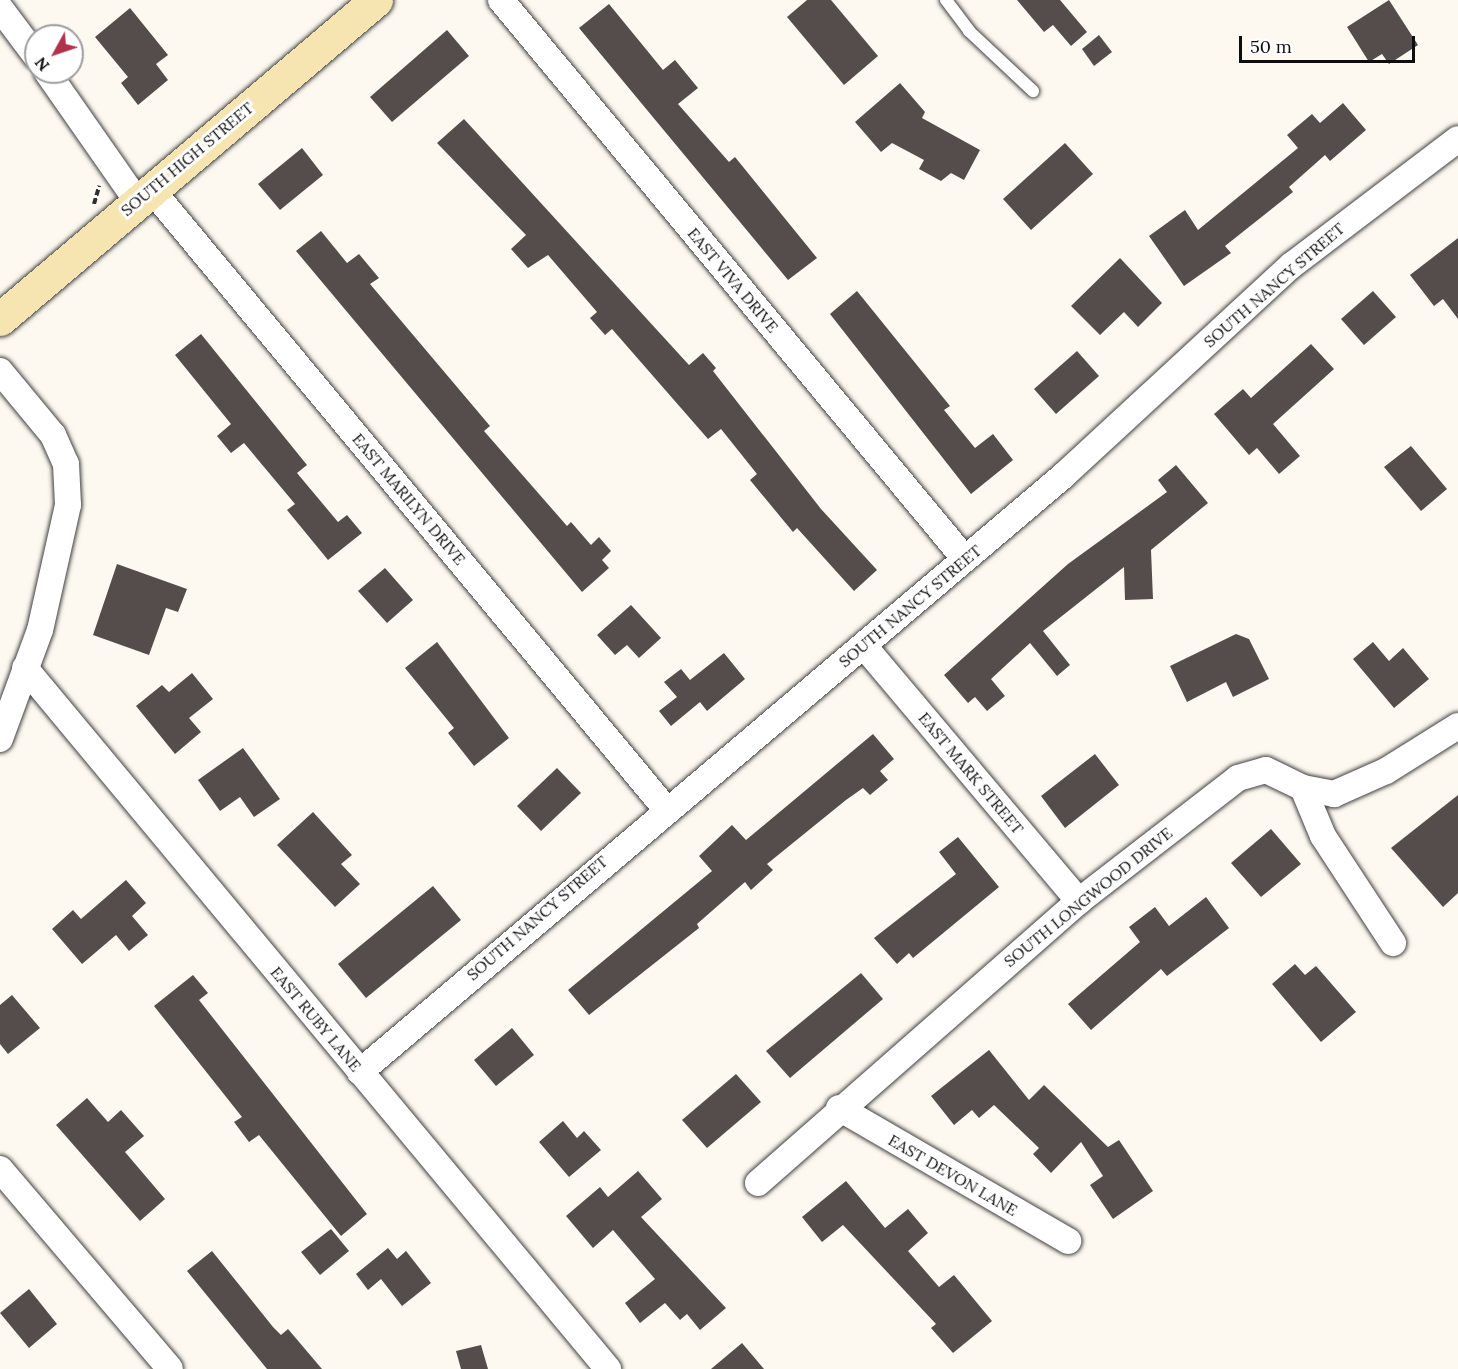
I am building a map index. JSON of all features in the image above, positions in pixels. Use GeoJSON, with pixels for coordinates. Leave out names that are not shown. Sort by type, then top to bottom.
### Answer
{"type":"FeatureCollection","features":[{"type":"Feature","properties":{"kind":"street","name":"SOUTH HIGH STREET"},"geometry":{"type":"LineString","coordinates":[[0,319],[376,0]]}},
{"type":"Feature","properties":{"kind":"street","name":"EAST VIVA DRIVE"},"geometry":{"type":"LineString","coordinates":[[501,0],[965,559]]}},
{"type":"Feature","properties":{"kind":"street"},"geometry":{"type":"LineString","coordinates":[[0,8],[24,40]]}},
{"type":"Feature","properties":{"kind":"street","name":"EAST MARILYN DRIVE"},"geometry":{"type":"LineString","coordinates":[[56,84],[144,195],[666,809]]}},
{"type":"Feature","properties":{"kind":"street","name":"SOUTH NANCY STREET"},"geometry":{"type":"LineString","coordinates":[[360,1072],[666,809],[864,646],[1111,434],[1292,265],[1458,139]]}},
{"type":"Feature","properties":{"kind":"street"},"geometry":{"type":"LineString","coordinates":[[0,371],[53,435],[66,464],[68,505],[58,559],[25,668],[0,739]]}},
{"type":"Feature","properties":{"kind":"street","name":"EAST MARK STREET"},"geometry":{"type":"LineString","coordinates":[[864,646],[1078,901]]}},
{"type":"Feature","properties":{"kind":"street","name":"EAST RUBY LANE"},"geometry":{"type":"LineString","coordinates":[[25,668],[608,1369]]}},
{"type":"Feature","properties":{"kind":"street","name":"SOUTH LONGWOOD DRIVE"},"geometry":{"type":"LineString","coordinates":[[758,1183],[839,1108],[1078,901],[1247,772],[1266,770],[1303,788],[1334,794],[1386,771],[1458,726]]}},
{"type":"Feature","properties":{"kind":"street"},"geometry":{"type":"LineString","coordinates":[[1303,788],[1323,836],[1393,943]]}},
{"type":"Feature","properties":{"kind":"street","name":"EAST DEVON LANE"},"geometry":{"type":"LineString","coordinates":[[839,1108],[1068,1241]]}},
{"type":"Feature","properties":{"kind":"street"},"geometry":{"type":"LineString","coordinates":[[0,1169],[170,1369]]}},
{"type":"Feature","properties":{"kind":"lane"},"geometry":{"type":"LineString","coordinates":[[946,0],[969,31],[1033,91]]}},
{"type":"Feature","properties":{"kind":"building"},"geometry":{"type":"Polygon","coordinates":[[[807,0],[831,0],[878,56],[844,85],[787,17],[807,0]]]}},
{"type":"Feature","properties":{"kind":"building"},"geometry":{"type":"Polygon","coordinates":[[[1017,0],[1060,0],[1087,32],[1071,46],[1053,25],[1044,32],[1017,0]]]}},
{"type":"Feature","properties":{"kind":"building"},"geometry":{"type":"Polygon","coordinates":[[[1389,0],[1418,45],[1389,64],[1382,54],[1369,62],[1347,27],[1389,0]]]}},
{"type":"Feature","properties":{"kind":"building"},"geometry":{"type":"Polygon","coordinates":[[[609,4],[663,70],[675,60],[698,88],[678,104],[729,162],[735,157],[817,258],[788,280],[579,28],[609,4]]]}},
{"type":"Feature","properties":{"kind":"building"},"geometry":{"type":"Polygon","coordinates":[[[130,8],[168,55],[156,64],[168,80],[138,105],[121,83],[128,77],[95,37],[130,8]]]}},
{"type":"Feature","properties":{"kind":"building"},"geometry":{"type":"Polygon","coordinates":[[[447,30],[469,56],[392,122],[370,97],[447,30]]]}},
{"type":"Feature","properties":{"kind":"building"},"geometry":{"type":"Polygon","coordinates":[[[1099,35],[1112,52],[1094,66],[1082,49],[1099,35]]]}},
{"type":"Feature","properties":{"kind":"building"},"geometry":{"type":"Polygon","coordinates":[[[900,83],[925,112],[922,118],[980,150],[964,180],[951,173],[941,181],[919,169],[924,160],[892,143],[881,152],[855,122],[900,83]]]}},
{"type":"Feature","properties":{"kind":"building"},"geometry":{"type":"Polygon","coordinates":[[[1343,103],[1366,130],[1330,161],[1325,155],[1289,187],[1293,192],[1225,246],[1231,253],[1184,286],[1149,236],[1185,210],[1198,230],[1298,148],[1287,135],[1312,114],[1320,123],[1343,103]]]}},
{"type":"Feature","properties":{"kind":"building"},"geometry":{"type":"Polygon","coordinates":[[[464,119],[689,365],[703,353],[716,368],[713,371],[821,509],[877,570],[854,591],[797,528],[793,532],[750,480],[757,474],[721,429],[708,439],[612,329],[605,335],[590,318],[597,312],[548,255],[528,268],[511,249],[526,235],[437,143],[464,119]]]}},
{"type":"Feature","properties":{"kind":"building"},"geometry":{"type":"Polygon","coordinates":[[[1065,143],[1093,174],[1031,230],[1003,199],[1065,143]]]}},
{"type":"Feature","properties":{"kind":"building"},"geometry":{"type":"Polygon","coordinates":[[[302,148],[323,175],[280,210],[258,184],[302,148]]]}},
{"type":"Feature","properties":{"kind":"building"},"geometry":{"type":"Polygon","coordinates":[[[321,231],[347,263],[359,254],[379,278],[370,284],[490,426],[484,431],[567,526],[571,522],[591,545],[599,537],[611,551],[602,560],[609,568],[582,592],[296,251],[321,231]]]}},
{"type":"Feature","properties":{"kind":"building"},"geometry":{"type":"Polygon","coordinates":[[[1458,238],[1458,319],[1443,299],[1434,306],[1410,275],[1458,238]]]}},
{"type":"Feature","properties":{"kind":"building"},"geometry":{"type":"Polygon","coordinates":[[[1120,258],[1162,303],[1138,327],[1124,312],[1100,335],[1071,306],[1120,258]]]}},
{"type":"Feature","properties":{"kind":"building"},"geometry":{"type":"Polygon","coordinates":[[[857,291],[950,406],[944,410],[975,448],[993,434],[1013,460],[971,494],[830,314],[857,291]]]}},
{"type":"Feature","properties":{"kind":"building"},"geometry":{"type":"Polygon","coordinates":[[[1373,291],[1396,317],[1364,345],[1341,319],[1373,291]]]}},
{"type":"Feature","properties":{"kind":"building"},"geometry":{"type":"Polygon","coordinates":[[[201,334],[307,465],[297,473],[338,522],[347,515],[362,533],[328,560],[287,510],[295,504],[244,443],[231,453],[217,436],[231,424],[175,355],[201,334]]]}},
{"type":"Feature","properties":{"kind":"building"},"geometry":{"type":"Polygon","coordinates":[[[1311,344],[1334,369],[1273,424],[1300,456],[1279,474],[1257,448],[1249,455],[1214,414],[1243,389],[1251,398],[1311,344]]]}},
{"type":"Feature","properties":{"kind":"building"},"geometry":{"type":"Polygon","coordinates":[[[1077,351],[1099,376],[1056,414],[1034,389],[1077,351]]]}},
{"type":"Feature","properties":{"kind":"building"},"geometry":{"type":"Polygon","coordinates":[[[1411,446],[1447,489],[1421,511],[1384,467],[1411,446]]]}},
{"type":"Feature","properties":{"kind":"building"},"geometry":{"type":"Polygon","coordinates":[[[1176,465],[1208,503],[1151,550],[1153,599],[1125,600],[1124,567],[1043,631],[1070,665],[1057,676],[1030,643],[991,679],[1005,696],[987,711],[975,697],[968,703],[944,675],[1068,564],[1167,492],[1158,480],[1176,465]]]}},
{"type":"Feature","properties":{"kind":"building"},"geometry":{"type":"Polygon","coordinates":[[[117,564],[187,589],[178,612],[166,608],[149,655],[93,635],[117,564]]]}},
{"type":"Feature","properties":{"kind":"building"},"geometry":{"type":"Polygon","coordinates":[[[385,568],[413,600],[387,623],[358,591],[385,568]]]}},
{"type":"Feature","properties":{"kind":"building"},"geometry":{"type":"Polygon","coordinates":[[[631,605],[661,638],[639,658],[627,645],[615,655],[597,635],[631,605]]]}},
{"type":"Feature","properties":{"kind":"building"},"geometry":{"type":"Polygon","coordinates":[[[1236,634],[1249,639],[1269,679],[1233,697],[1226,682],[1187,702],[1170,666],[1236,634]]]}},
{"type":"Feature","properties":{"kind":"building"},"geometry":{"type":"Polygon","coordinates":[[[437,642],[509,738],[474,766],[448,733],[454,728],[405,668],[437,642]]]}},
{"type":"Feature","properties":{"kind":"building"},"geometry":{"type":"Polygon","coordinates":[[[1373,642],[1389,661],[1403,648],[1429,679],[1394,708],[1353,659],[1373,642]]]}},
{"type":"Feature","properties":{"kind":"building"},"geometry":{"type":"Polygon","coordinates":[[[724,653],[745,679],[707,711],[700,702],[671,726],[659,711],[677,697],[664,682],[681,669],[690,680],[724,653]]]}},
{"type":"Feature","properties":{"kind":"building"},"geometry":{"type":"Polygon","coordinates":[[[192,673],[213,699],[189,718],[201,732],[175,754],[136,706],[162,685],[169,692],[192,673]]]}},
{"type":"Feature","properties":{"kind":"building"},"geometry":{"type":"Polygon","coordinates":[[[873,734],[894,759],[880,771],[888,780],[870,795],[863,788],[846,800],[767,864],[773,870],[751,890],[745,882],[697,924],[699,928],[589,1015],[568,990],[712,871],[699,856],[732,825],[746,840],[873,734]]]}},
{"type":"Feature","properties":{"kind":"building"},"geometry":{"type":"Polygon","coordinates":[[[243,748],[280,799],[254,817],[240,797],[220,811],[198,780],[243,748]]]}},
{"type":"Feature","properties":{"kind":"building"},"geometry":{"type":"Polygon","coordinates":[[[1095,754],[1119,785],[1065,828],[1041,796],[1095,754]]]}},
{"type":"Feature","properties":{"kind":"building"},"geometry":{"type":"Polygon","coordinates":[[[557,768],[581,793],[541,831],[517,806],[557,768]]]}},
{"type":"Feature","properties":{"kind":"building"},"geometry":{"type":"Polygon","coordinates":[[[1458,795],[1458,893],[1443,907],[1391,848],[1458,795]]]}},
{"type":"Feature","properties":{"kind":"building"},"geometry":{"type":"Polygon","coordinates":[[[313,812],[352,855],[341,864],[360,884],[335,907],[277,845],[313,812]]]}},
{"type":"Feature","properties":{"kind":"building"},"geometry":{"type":"Polygon","coordinates":[[[1271,829],[1301,864],[1261,897],[1231,863],[1271,829]]]}},
{"type":"Feature","properties":{"kind":"building"},"geometry":{"type":"Polygon","coordinates":[[[958,837],[999,887],[913,958],[909,953],[897,964],[874,938],[956,874],[939,852],[958,837]]]}},
{"type":"Feature","properties":{"kind":"building"},"geometry":{"type":"Polygon","coordinates":[[[126,880],[146,903],[132,916],[148,935],[129,951],[116,935],[82,964],[52,929],[73,910],[81,919],[126,880]]]}},
{"type":"Feature","properties":{"kind":"building"},"geometry":{"type":"Polygon","coordinates":[[[433,886],[461,920],[366,998],[338,964],[433,886]]]}},
{"type":"Feature","properties":{"kind":"building"},"geometry":{"type":"Polygon","coordinates":[[[1206,897],[1229,928],[1167,976],[1161,969],[1091,1030],[1068,1004],[1140,942],[1129,927],[1155,907],[1169,926],[1206,897]]]}},
{"type":"Feature","properties":{"kind":"building"},"geometry":{"type":"Polygon","coordinates":[[[1295,964],[1305,975],[1316,966],[1356,1012],[1321,1042],[1272,984],[1295,964]]]}},
{"type":"Feature","properties":{"kind":"building"},"geometry":{"type":"Polygon","coordinates":[[[861,973],[883,999],[790,1078],[766,1051],[861,973]]]}},
{"type":"Feature","properties":{"kind":"building"},"geometry":{"type":"Polygon","coordinates":[[[193,975],[208,993],[199,1000],[367,1214],[341,1236],[259,1135],[249,1142],[234,1122],[242,1117],[154,1006],[193,975]]]}},
{"type":"Feature","properties":{"kind":"building"},"geometry":{"type":"Polygon","coordinates":[[[12,995],[40,1028],[8,1054],[0,1044],[0,1005],[12,995]]]}},
{"type":"Feature","properties":{"kind":"building"},"geometry":{"type":"Polygon","coordinates":[[[512,1028],[534,1055],[496,1086],[474,1060],[512,1028]]]}},
{"type":"Feature","properties":{"kind":"building"},"geometry":{"type":"Polygon","coordinates":[[[989,1050],[1029,1100],[1044,1085],[1108,1147],[1119,1140],[1153,1191],[1113,1219],[1090,1185],[1103,1176],[1081,1142],[1051,1173],[1033,1154],[1039,1148],[994,1105],[979,1118],[972,1110],[954,1125],[931,1096],[989,1050]]]}},
{"type":"Feature","properties":{"kind":"building"},"geometry":{"type":"Polygon","coordinates":[[[736,1074],[761,1102],[707,1148],[682,1120],[736,1074]]]}},
{"type":"Feature","properties":{"kind":"building"},"geometry":{"type":"Polygon","coordinates":[[[87,1098],[108,1122],[121,1110],[144,1136],[125,1152],[165,1199],[140,1221],[56,1125],[87,1098]]]}},
{"type":"Feature","properties":{"kind":"building"},"geometry":{"type":"Polygon","coordinates":[[[563,1121],[577,1138],[584,1131],[601,1150],[569,1177],[539,1142],[563,1121]]]}},
{"type":"Feature","properties":{"kind":"building"},"geometry":{"type":"Polygon","coordinates":[[[638,1171],[662,1199],[641,1217],[726,1308],[700,1330],[687,1314],[680,1320],[665,1303],[640,1323],[625,1303],[655,1279],[613,1230],[593,1248],[566,1216],[600,1187],[608,1197],[638,1171]]]}},
{"type":"Feature","properties":{"kind":"building"},"geometry":{"type":"Polygon","coordinates":[[[846,1181],[885,1228],[908,1209],[928,1233],[908,1251],[939,1287],[954,1275],[992,1321],[953,1353],[931,1328],[936,1324],[843,1225],[822,1242],[802,1217],[846,1181]]]}},
{"type":"Feature","properties":{"kind":"building"},"geometry":{"type":"Polygon","coordinates":[[[331,1229],[349,1251],[320,1275],[301,1252],[331,1229]]]}},
{"type":"Feature","properties":{"kind":"building"},"geometry":{"type":"Polygon","coordinates":[[[388,1248],[397,1259],[406,1251],[431,1283],[402,1306],[381,1279],[368,1290],[356,1274],[388,1248]]]}},
{"type":"Feature","properties":{"kind":"building"},"geometry":{"type":"Polygon","coordinates":[[[212,1251],[273,1327],[281,1335],[288,1329],[322,1369],[267,1369],[187,1271],[212,1251]]]}},
{"type":"Feature","properties":{"kind":"building"},"geometry":{"type":"Polygon","coordinates":[[[29,1289],[57,1324],[29,1348],[0,1313],[29,1289]]]}},
{"type":"Feature","properties":{"kind":"building"},"geometry":{"type":"Polygon","coordinates":[[[742,1343],[764,1369],[711,1369],[742,1343]]]}},
{"type":"Feature","properties":{"kind":"building"},"geometry":{"type":"Polygon","coordinates":[[[481,1345],[488,1369],[461,1369],[456,1351],[481,1345]]]}}]}
